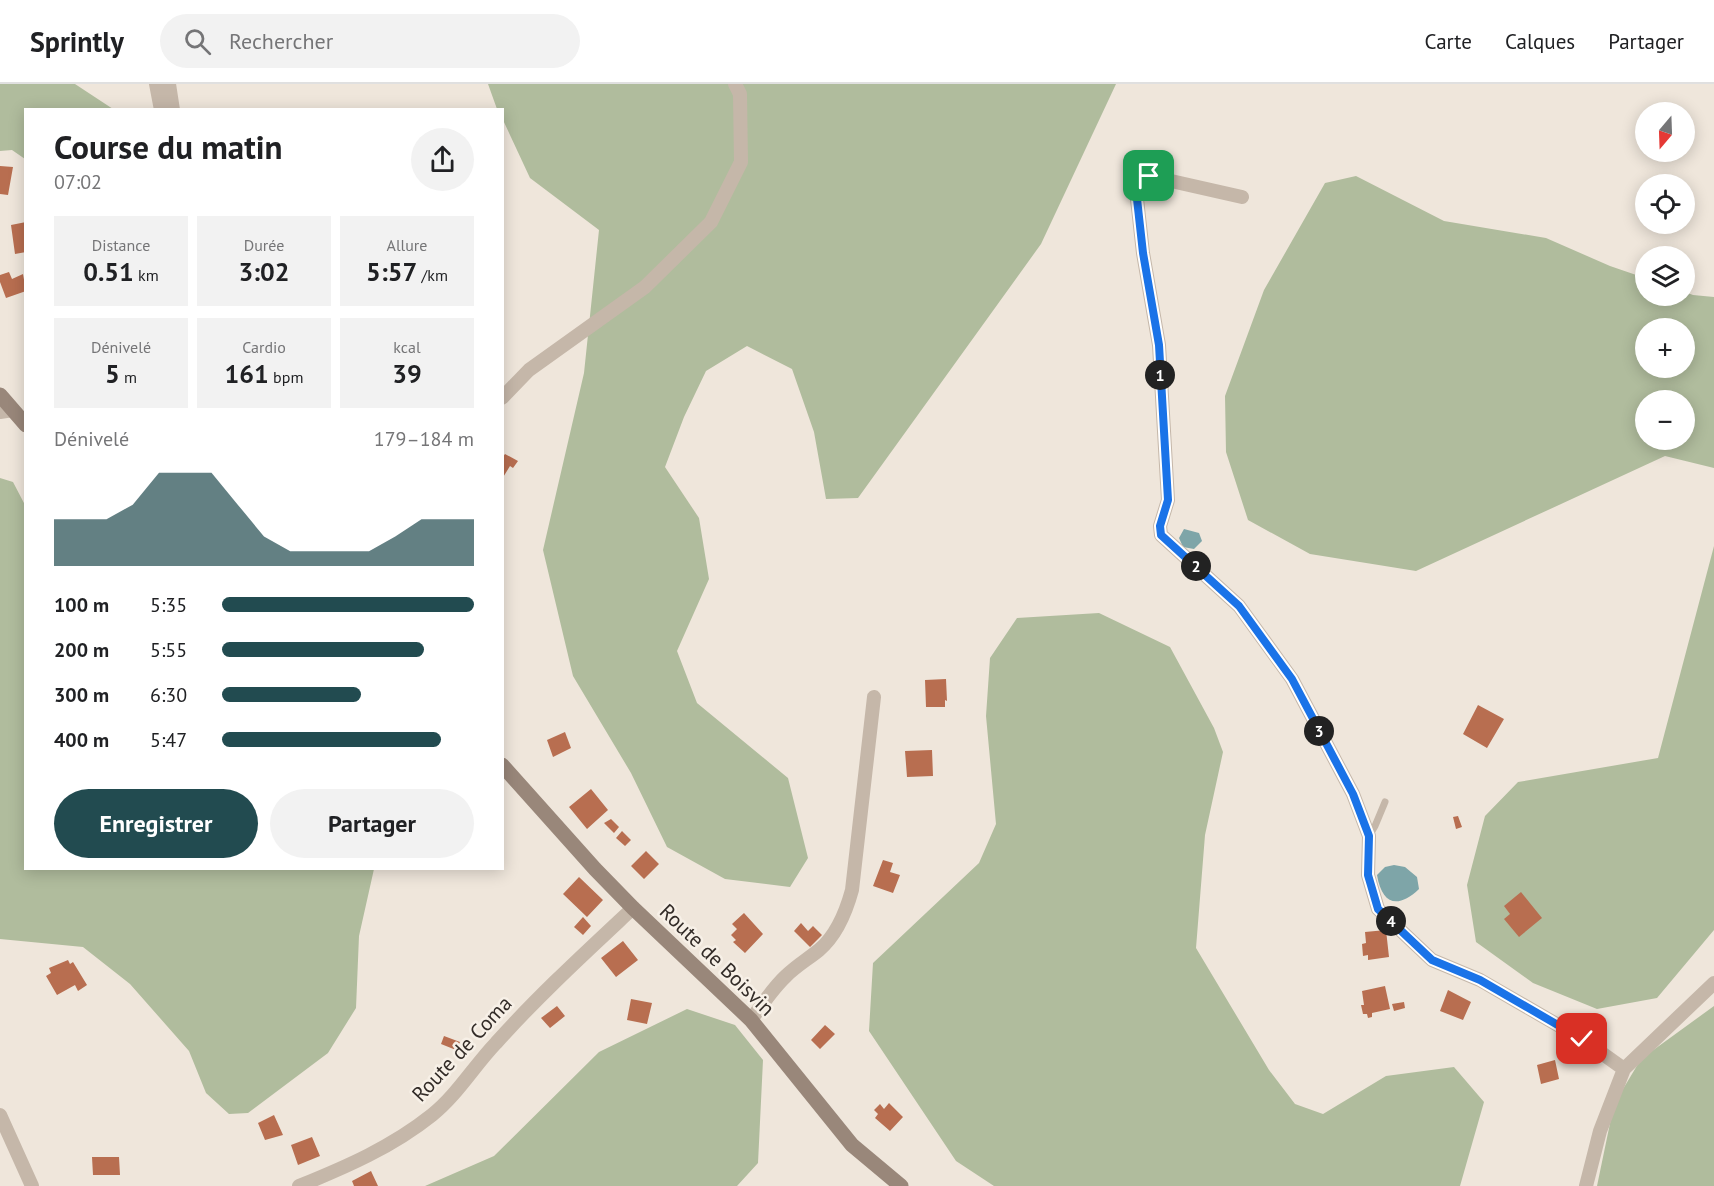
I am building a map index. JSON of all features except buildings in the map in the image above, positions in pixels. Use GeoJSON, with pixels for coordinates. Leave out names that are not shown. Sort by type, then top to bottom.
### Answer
{"type":"FeatureCollection","features":[{"type":"Feature","properties":{"kind":"main road"},"geometry":{"type":"LineString","coordinates":[[0,395],[6,411],[24,424]]}},
{"type":"Feature","properties":{"kind":"main road","name":"Route de Boisvin"},"geometry":{"type":"LineString","coordinates":[[504,767],[633,908],[751,1020],[852,1145],[891,1183]]}},
{"type":"Feature","properties":{"kind":"street"},"geometry":{"type":"LineString","coordinates":[[156,84],[161,108]]}},
{"type":"Feature","properties":{"kind":"street"},"geometry":{"type":"LineString","coordinates":[[169,84],[173,108]]}},
{"type":"Feature","properties":{"kind":"street"},"geometry":{"type":"LineString","coordinates":[[504,396],[528,370],[645,287],[711,222],[741,162],[740,94],[735,84]]}},
{"type":"Feature","properties":{"kind":"street"},"geometry":{"type":"LineString","coordinates":[[1242,197],[1149,176],[1140,180],[1136,190],[1143,253],[1159,345],[1168,500],[1160,526],[1161,535],[1239,606],[1292,679],[1353,794],[1369,836],[1368,875],[1378,909],[1432,960],[1480,980],[1582,1039],[1624,1069]]}},
{"type":"Feature","properties":{"kind":"street"},"geometry":{"type":"LineString","coordinates":[[751,1020],[770,993],[786,976],[821,949],[837,930],[848,906],[852,890],[874,697]]}},
{"type":"Feature","properties":{"kind":"street","name":"Route de Coma"},"geometry":{"type":"LineString","coordinates":[[299,1186],[378,1152],[433,1114],[448,1100],[494,1044],[552,983],[633,908]]}},
{"type":"Feature","properties":{"kind":"street"},"geometry":{"type":"LineString","coordinates":[[1586,1186],[1600,1131],[1624,1069],[1714,983]]}},
{"type":"Feature","properties":{"kind":"street"},"geometry":{"type":"LineString","coordinates":[[0,1115],[32,1186]]}},
{"type":"Feature","properties":{"kind":"lane"},"geometry":{"type":"LineString","coordinates":[[1369,836],[1385,801]]}},
{"type":"Feature","properties":{"kind":"green space"},"geometry":{"type":"Polygon","coordinates":[[[0,84],[75,84],[111,108],[24,108],[24,158],[12,150],[0,151],[0,84]]]}},
{"type":"Feature","properties":{"kind":"green space"},"geometry":{"type":"Polygon","coordinates":[[[488,84],[1116,84],[1041,244],[858,498],[826,499],[814,432],[792,369],[747,346],[706,371],[684,417],[665,467],[699,518],[709,579],[677,651],[697,703],[788,778],[808,858],[790,887],[725,879],[667,847],[631,773],[573,676],[543,550],[584,373],[599,230],[530,178],[504,122],[504,108],[497,108],[488,84]]]}},
{"type":"Feature","properties":{"kind":"green space"},"geometry":{"type":"Polygon","coordinates":[[[1356,176],[1444,221],[1546,238],[1635,275],[1635,306],[1695,306],[1695,295],[1714,297],[1714,468],[1665,456],[1416,571],[1310,554],[1248,520],[1226,452],[1225,396],[1264,290],[1325,183],[1356,176]]]}},
{"type":"Feature","properties":{"kind":"green space"},"geometry":{"type":"Polygon","coordinates":[[[0,478],[13,482],[24,503],[24,870],[374,870],[359,936],[356,1008],[328,1053],[248,1113],[229,1114],[206,1093],[189,1051],[130,984],[83,947],[0,939],[0,478]]]}},
{"type":"Feature","properties":{"kind":"green space"},"geometry":{"type":"Polygon","coordinates":[[[1714,546],[1714,930],[1657,998],[1597,1009],[1533,983],[1476,942],[1467,885],[1485,816],[1518,782],[1658,758],[1714,546]]]}},
{"type":"Feature","properties":{"kind":"green space"},"geometry":{"type":"Polygon","coordinates":[[[1099,613],[1170,647],[1214,728],[1223,752],[1205,835],[1196,948],[1269,1070],[1295,1104],[1323,1114],[1386,1076],[1454,1067],[1484,1102],[1460,1186],[994,1186],[956,1161],[869,1031],[873,963],[979,863],[996,824],[986,716],[990,658],[1017,618],[1099,613]]]}},
{"type":"Feature","properties":{"kind":"green space"},"geometry":{"type":"Polygon","coordinates":[[[1714,1006],[1714,1186],[1597,1186],[1614,1104],[1641,1059],[1714,1006]]]}},
{"type":"Feature","properties":{"kind":"green space"},"geometry":{"type":"Polygon","coordinates":[[[687,1009],[735,1025],[763,1060],[758,1163],[737,1186],[425,1186],[494,1156],[599,1052],[687,1009]]]}},
{"type":"Feature","properties":{"kind":"water"},"geometry":{"type":"Polygon","coordinates":[[[1184,529],[1199,533],[1202,541],[1194,549],[1183,547],[1179,538],[1184,529]]]}},
{"type":"Feature","properties":{"kind":"water"},"geometry":{"type":"Polygon","coordinates":[[[1394,865],[1405,867],[1417,877],[1419,889],[1398,901],[1387,898],[1379,885],[1377,875],[1385,867],[1394,865]]]}},
{"type":"Feature","properties":{"kind":"route"},"geometry":{"type":"LineString","coordinates":[[1149,176],[1140,180],[1136,190],[1143,253],[1159,345],[1168,500],[1160,526],[1161,535],[1239,606],[1292,679],[1353,794],[1369,836],[1368,875],[1378,909],[1432,960],[1480,980],[1582,1039]]}}]}
